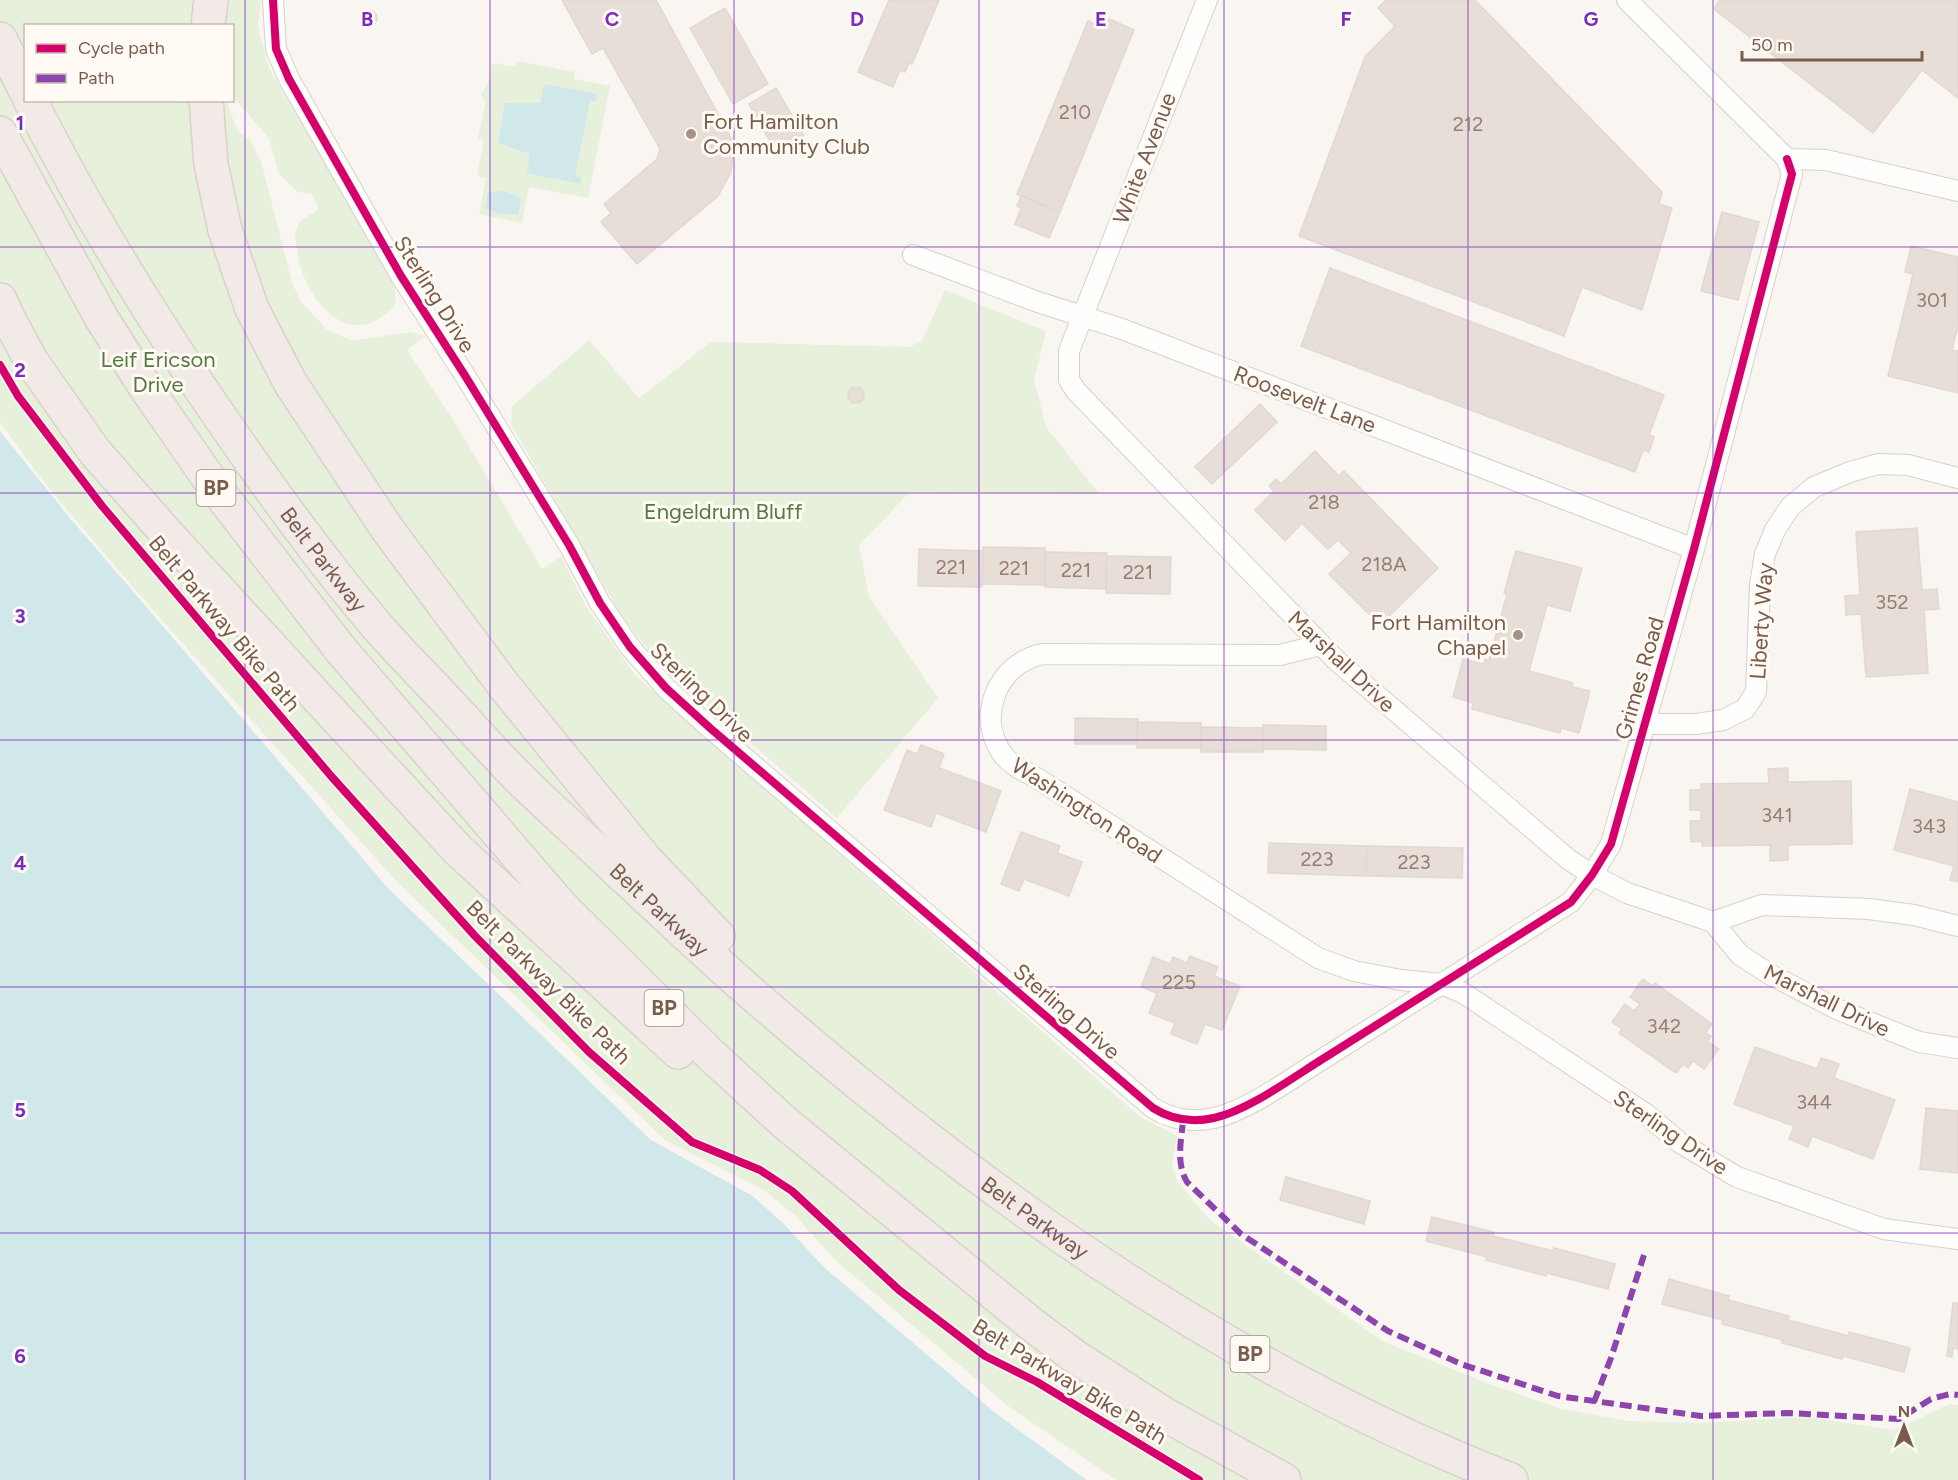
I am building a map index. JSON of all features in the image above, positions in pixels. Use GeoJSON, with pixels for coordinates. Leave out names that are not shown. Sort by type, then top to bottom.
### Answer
{"type":"FeatureCollection","features":[{"type":"Feature","properties":{"kind":"highway"},"geometry":{"type":"LineString","coordinates":[[208,24],[211,0]]}},
{"type":"Feature","properties":{"kind":"highway"},"geometry":{"type":"LineString","coordinates":[[0,39],[24,87]]}},
{"type":"Feature","properties":{"kind":"highway","name":"Belt Parkway"},"geometry":{"type":"LineString","coordinates":[[31,102],[67,174],[151,315],[248,460],[306,538],[375,624],[521,780],[678,927],[812,1047],[1006,1197],[1105,1267],[1207,1330],[1367,1418],[1511,1480]]}},
{"type":"Feature","properties":{"kind":"highway"},"geometry":{"type":"LineString","coordinates":[[206,113],[215,188],[233,258],[252,309],[291,384],[388,530],[505,687],[646,860],[701,920],[797,1015],[1006,1197]]}},
{"type":"Feature","properties":{"kind":"highway","name":"Belt Parkway"},"geometry":{"type":"LineString","coordinates":[[0,133],[102,319],[144,385],[214,486],[341,650],[561,906],[712,1056],[784,1122],[1030,1323],[1074,1356],[1164,1414],[1284,1480]]}},
{"type":"Feature","properties":{"kind":"highway"},"geometry":{"type":"LineString","coordinates":[[0,170],[102,319]]}},
{"type":"Feature","properties":{"kind":"highway"},"geometry":{"type":"LineString","coordinates":[[0,300],[9,320],[45,381],[95,452],[458,850],[758,1125],[894,1236],[1030,1323]]}},
{"type":"Feature","properties":{"kind":"street","name":"Sterling Drive"},"geometry":{"type":"LineString","coordinates":[[273,0],[276,49],[289,79],[395,265],[569,545],[600,603],[630,647],[666,688],[1166,1117],[1183,1121],[1214,1118],[1241,1108],[1313,1064]]}},
{"type":"Feature","properties":{"kind":"street"},"geometry":{"type":"LineString","coordinates":[[1627,0],[1787,159],[1826,160],[1958,191]]}},
{"type":"Feature","properties":{"kind":"street","name":"White Avenue"},"geometry":{"type":"LineString","coordinates":[[1082,316],[1204,1]]}},
{"type":"Feature","properties":{"kind":"street","name":"Grimes Road"},"geometry":{"type":"LineString","coordinates":[[1313,1064],[1571,902],[1592,875],[1611,844],[1694,549],[1792,174],[1787,159]]}},
{"type":"Feature","properties":{"kind":"street","name":"Roosevelt Lane"},"geometry":{"type":"LineString","coordinates":[[914,255],[1038,302],[1133,333],[1694,549]]}},
{"type":"Feature","properties":{"kind":"street","name":"Marshall Drive"},"geometry":{"type":"LineString","coordinates":[[1082,316],[1069,351],[1069,380],[1076,391],[1320,645],[1551,844],[1592,875],[1627,893],[1713,922],[1740,955],[1771,975],[1839,1011],[1919,1042],[1958,1048]]}},
{"type":"Feature","properties":{"kind":"street","name":"Liberty Way"},"geometry":{"type":"LineString","coordinates":[[1645,724],[1696,724],[1723,720],[1745,710],[1756,692],[1760,585],[1765,554],[1775,530],[1790,507],[1814,487],[1850,472],[1878,464],[1908,465],[1958,478]]}},
{"type":"Feature","properties":{"kind":"street","name":"Washington Road"},"geometry":{"type":"LineString","coordinates":[[1320,645],[1280,655],[1042,654],[1022,661],[1007,673],[997,687],[992,701],[990,722],[994,738],[1005,756],[1018,768],[1318,958],[1354,971],[1401,981],[1441,984]]}},
{"type":"Feature","properties":{"kind":"street"},"geometry":{"type":"LineString","coordinates":[[1713,922],[1762,905],[1869,909],[1914,915],[1958,926]]}},
{"type":"Feature","properties":{"kind":"street","name":"Sterling Drive"},"geometry":{"type":"LineString","coordinates":[[1441,984],[1463,993],[1483,1006],[1646,1114],[1679,1142],[1737,1177],[1884,1229],[1958,1239]]}},
{"type":"Feature","properties":{"kind":"green space","name":"Leif Ericson Drive"},"geometry":{"type":"Polygon","coordinates":[[[0,0],[261,0],[258,28],[269,68],[394,281],[396,303],[380,318],[364,325],[348,324],[334,317],[310,290],[302,272],[295,235],[299,222],[319,209],[312,194],[298,192],[279,174],[269,138],[234,98],[234,24],[24,24],[24,102],[226,102],[238,132],[250,140],[261,161],[292,283],[300,300],[326,329],[352,341],[410,332],[426,336],[407,350],[455,423],[542,569],[561,556],[585,605],[636,676],[1139,1116],[1177,1136],[1172,1165],[1177,1181],[1210,1220],[1384,1342],[1484,1382],[1561,1409],[1629,1421],[1699,1423],[1806,1417],[1894,1430],[1950,1404],[1958,1405],[1958,1480],[1116,1480],[1008,1406],[834,1259],[795,1215],[762,1189],[665,1140],[398,883],[70,518],[0,422],[0,0]]]}},
{"type":"Feature","properties":{"kind":"green space"},"geometry":{"type":"Polygon","coordinates":[[[517,61],[574,72],[574,79],[610,86],[588,198],[529,187],[522,223],[479,214],[486,178],[477,176],[484,140],[478,138],[486,101],[481,94],[489,81],[491,66],[495,63],[515,67],[517,61]]]}},
{"type":"Feature","properties":{"kind":"green space","name":"Engeldrum Bluff"},"geometry":{"type":"Polygon","coordinates":[[[945,290],[1046,331],[1034,380],[1046,427],[1099,494],[910,492],[859,545],[869,597],[938,698],[837,818],[662,666],[623,618],[511,424],[512,406],[589,340],[639,398],[711,342],[909,347],[922,341],[945,290]]]}},
{"type":"Feature","properties":{"kind":"water"},"geometry":{"type":"Polygon","coordinates":[[[544,84],[597,94],[596,101],[590,101],[575,176],[581,178],[580,184],[527,173],[530,154],[498,143],[505,103],[540,103],[544,84]]]}},
{"type":"Feature","properties":{"kind":"water"},"geometry":{"type":"Polygon","coordinates":[[[505,191],[521,198],[518,214],[501,214],[485,208],[488,192],[505,191]]]}},
{"type":"Feature","properties":{"kind":"water"},"geometry":{"type":"Polygon","coordinates":[[[0,431],[70,518],[389,889],[651,1140],[753,1196],[784,1224],[825,1268],[997,1414],[1087,1480],[0,1480],[0,431]]]}},
{"type":"Feature","properties":{"kind":"pier"},"geometry":{"type":"Polygon","coordinates":[[[0,428],[72,516],[391,887],[653,1138],[755,1194],[787,1222],[827,1266],[999,1412],[1090,1480],[997,1414],[825,1268],[784,1224],[753,1196],[651,1140],[389,889],[70,518],[0,431],[0,428]]]}},
{"type":"Feature","properties":{"kind":"building","name":"Fort Hamilton Community Club"},"geometry":{"type":"Polygon","coordinates":[[[562,0],[656,0],[731,138],[733,153],[731,172],[718,196],[637,264],[601,222],[611,213],[604,204],[657,159],[660,149],[603,48],[592,54],[562,0]]]}},
{"type":"Feature","properties":{"kind":"building"},"geometry":{"type":"Polygon","coordinates":[[[889,0],[939,0],[912,64],[909,63],[905,72],[900,70],[893,87],[858,72],[889,0]]]}},
{"type":"Feature","properties":{"kind":"building"},"geometry":{"type":"Polygon","coordinates":[[[1386,0],[1475,0],[1662,192],[1659,204],[1672,208],[1642,310],[1582,287],[1564,336],[1299,236],[1365,57],[1395,26],[1378,8],[1386,0]]]}},
{"type":"Feature","properties":{"kind":"building"},"geometry":{"type":"Polygon","coordinates":[[[1720,0],[1958,0],[1958,98],[1922,70],[1873,133],[1714,9],[1720,0]]]}},
{"type":"Feature","properties":{"kind":"building"},"geometry":{"type":"Polygon","coordinates":[[[725,8],[768,84],[733,104],[690,28],[725,8]]]}},
{"type":"Feature","properties":{"kind":"building"},"geometry":{"type":"Polygon","coordinates":[[[366,10],[372,10],[377,18],[375,24],[366,26],[361,21],[361,15],[366,10]]]}},
{"type":"Feature","properties":{"kind":"building"},"geometry":{"type":"Polygon","coordinates":[[[1109,19],[1134,30],[1060,212],[1017,194],[1088,21],[1105,28],[1109,19]]]}},
{"type":"Feature","properties":{"kind":"building"},"geometry":{"type":"Polygon","coordinates":[[[776,88],[804,136],[776,152],[749,104],[776,88]]]}},
{"type":"Feature","properties":{"kind":"building"},"geometry":{"type":"Polygon","coordinates":[[[1021,196],[1060,212],[1049,238],[1015,224],[1021,208],[1017,206],[1021,196]]]}},
{"type":"Feature","properties":{"kind":"building"},"geometry":{"type":"Polygon","coordinates":[[[1722,212],[1759,222],[1738,300],[1701,291],[1722,212]]]}},
{"type":"Feature","properties":{"kind":"building"},"geometry":{"type":"Polygon","coordinates":[[[1911,246],[1958,257],[1958,326],[1952,350],[1958,351],[1958,393],[1888,376],[1913,274],[1905,272],[1911,246]]]}},
{"type":"Feature","properties":{"kind":"building"},"geometry":{"type":"Polygon","coordinates":[[[1330,268],[1664,395],[1649,435],[1654,437],[1649,452],[1643,450],[1635,472],[1301,346],[1330,268]]]}},
{"type":"Feature","properties":{"kind":"building"},"geometry":{"type":"Polygon","coordinates":[[[853,387],[859,387],[864,395],[862,401],[853,403],[848,398],[848,392],[853,387]]]}},
{"type":"Feature","properties":{"kind":"building"},"geometry":{"type":"Polygon","coordinates":[[[1260,404],[1277,422],[1212,484],[1195,467],[1260,404]]]}},
{"type":"Feature","properties":{"kind":"building"},"geometry":{"type":"Polygon","coordinates":[[[1315,451],[1339,476],[1344,471],[1438,568],[1380,625],[1329,574],[1351,553],[1338,540],[1328,549],[1302,523],[1285,541],[1255,510],[1274,491],[1269,486],[1276,479],[1281,484],[1315,451]]]}},
{"type":"Feature","properties":{"kind":"building"},"geometry":{"type":"Polygon","coordinates":[[[1917,528],[1922,590],[1937,589],[1939,609],[1924,610],[1928,673],[1866,677],[1861,614],[1846,615],[1845,596],[1860,595],[1856,532],[1917,528]]]}},
{"type":"Feature","properties":{"kind":"building"},"geometry":{"type":"Polygon","coordinates":[[[983,547],[1045,548],[1045,585],[982,584],[983,547]]]}},
{"type":"Feature","properties":{"kind":"building"},"geometry":{"type":"Polygon","coordinates":[[[919,549],[983,551],[982,587],[918,586],[919,549]]]}},
{"type":"Feature","properties":{"kind":"building","name":"Fort Hamilton Chapel"},"geometry":{"type":"Polygon","coordinates":[[[1516,551],[1582,568],[1570,611],[1547,605],[1529,671],[1573,683],[1572,687],[1590,691],[1579,733],[1561,728],[1560,733],[1472,709],[1473,703],[1453,697],[1463,659],[1484,664],[1485,659],[1489,660],[1516,551]]]}},
{"type":"Feature","properties":{"kind":"building"},"geometry":{"type":"Polygon","coordinates":[[[1045,552],[1107,553],[1106,589],[1045,587],[1045,552]]]}},
{"type":"Feature","properties":{"kind":"building"},"geometry":{"type":"Polygon","coordinates":[[[1107,556],[1171,557],[1170,594],[1106,593],[1107,556]]]}},
{"type":"Feature","properties":{"kind":"building"},"geometry":{"type":"Polygon","coordinates":[[[1075,718],[1138,719],[1137,744],[1075,744],[1075,718]]]}},
{"type":"Feature","properties":{"kind":"building"},"geometry":{"type":"Polygon","coordinates":[[[1138,722],[1201,723],[1201,748],[1137,748],[1138,722]]]}},
{"type":"Feature","properties":{"kind":"building"},"geometry":{"type":"Polygon","coordinates":[[[1263,725],[1326,726],[1326,750],[1263,749],[1263,725]]]}},
{"type":"Feature","properties":{"kind":"building"},"geometry":{"type":"Polygon","coordinates":[[[1201,727],[1263,728],[1263,752],[1201,752],[1201,727]]]}},
{"type":"Feature","properties":{"kind":"building"},"geometry":{"type":"Polygon","coordinates":[[[921,745],[944,754],[939,768],[1001,791],[986,832],[936,813],[931,827],[884,810],[907,750],[917,754],[921,745]]]}},
{"type":"Feature","properties":{"kind":"building"},"geometry":{"type":"Polygon","coordinates":[[[1788,768],[1788,782],[1851,781],[1852,844],[1788,845],[1788,860],[1770,861],[1770,845],[1702,846],[1702,841],[1691,842],[1690,821],[1701,821],[1701,810],[1690,810],[1690,790],[1701,790],[1701,784],[1769,783],[1768,769],[1788,768]]]}},
{"type":"Feature","properties":{"kind":"building"},"geometry":{"type":"Polygon","coordinates":[[[1910,789],[1958,802],[1958,882],[1950,880],[1954,866],[1894,850],[1910,789]]]}},
{"type":"Feature","properties":{"kind":"building"},"geometry":{"type":"Polygon","coordinates":[[[1021,832],[1060,846],[1057,853],[1082,862],[1069,896],[1024,879],[1019,891],[1001,884],[1021,832]]]}},
{"type":"Feature","properties":{"kind":"building"},"geometry":{"type":"Polygon","coordinates":[[[1269,843],[1367,846],[1366,876],[1268,873],[1269,843]]]}},
{"type":"Feature","properties":{"kind":"building"},"geometry":{"type":"Polygon","coordinates":[[[1367,846],[1463,848],[1462,878],[1366,876],[1367,846]]]}},
{"type":"Feature","properties":{"kind":"building"},"geometry":{"type":"Polygon","coordinates":[[[1190,956],[1218,967],[1214,976],[1240,986],[1222,1030],[1205,1024],[1197,1044],[1171,1034],[1175,1023],[1149,1013],[1157,993],[1141,987],[1153,957],[1170,964],[1173,957],[1187,963],[1190,956]]]}},
{"type":"Feature","properties":{"kind":"building"},"geometry":{"type":"Polygon","coordinates":[[[1643,979],[1652,986],[1655,983],[1712,1024],[1705,1033],[1711,1036],[1707,1041],[1719,1049],[1704,1069],[1693,1061],[1688,1068],[1683,1064],[1676,1073],[1619,1033],[1622,1029],[1612,1022],[1625,1004],[1634,1011],[1640,1004],[1630,997],[1643,979]]]}},
{"type":"Feature","properties":{"kind":"building"},"geometry":{"type":"Polygon","coordinates":[[[1755,1047],[1817,1069],[1821,1058],[1839,1064],[1834,1078],[1895,1100],[1873,1159],[1812,1136],[1808,1147],[1789,1139],[1794,1126],[1734,1104],[1755,1047]]]}},
{"type":"Feature","properties":{"kind":"building"},"geometry":{"type":"Polygon","coordinates":[[[1926,1108],[1958,1111],[1958,1173],[1920,1169],[1926,1108]]]}},
{"type":"Feature","properties":{"kind":"building"},"geometry":{"type":"Polygon","coordinates":[[[1286,1177],[1370,1201],[1364,1224],[1280,1200],[1286,1177]]]}},
{"type":"Feature","properties":{"kind":"building"},"geometry":{"type":"Polygon","coordinates":[[[1432,1217],[1494,1232],[1493,1236],[1553,1251],[1554,1248],[1615,1264],[1608,1289],[1547,1273],[1546,1276],[1426,1241],[1432,1217]]]}},
{"type":"Feature","properties":{"kind":"building"},"geometry":{"type":"Polygon","coordinates":[[[1669,1279],[1729,1296],[1728,1300],[1789,1316],[1788,1320],[1849,1336],[1849,1332],[1910,1348],[1904,1372],[1782,1343],[1783,1340],[1722,1324],[1723,1320],[1662,1304],[1669,1279]]]}},
{"type":"Feature","properties":{"kind":"building"},"geometry":{"type":"Polygon","coordinates":[[[1953,1303],[1958,1303],[1958,1349],[1953,1348],[1952,1357],[1947,1356],[1953,1303]]]}},
{"type":"Feature","properties":{"kind":"marked path"},"geometry":{"type":"LineString","coordinates":[[1183,1121],[1180,1160],[1187,1182],[1241,1234],[1388,1331],[1461,1364],[1558,1396],[1701,1416],[1788,1413],[1899,1419],[1931,1399],[1950,1394],[1958,1395]]}},
{"type":"Feature","properties":{"kind":"marked path"},"geometry":{"type":"LineString","coordinates":[[1594,1402],[1611,1358],[1644,1255]]}},
{"type":"Feature","properties":{"kind":"cycle path"},"geometry":{"type":"LineString","coordinates":[[273,0],[276,49],[289,79],[401,276],[569,545],[600,603],[630,647],[666,688],[710,728],[1153,1108],[1175,1118],[1190,1120],[1228,1114],[1273,1091],[1571,902],[1592,875],[1611,844],[1694,549],[1792,174],[1787,159]]}},
{"type":"Feature","properties":{"kind":"cycle path","name":"Belt Parkway Bike Path"},"geometry":{"type":"LineString","coordinates":[[0,365],[18,396],[102,506],[331,776],[475,936],[589,1052],[692,1142],[760,1170],[792,1191],[899,1290],[985,1356],[1037,1382],[1199,1480]]}},
{"type":"Feature","properties":{"kind":"place","name":"Fort Hamilton Community Club"},"geometry":{"type":"Point","coordinates":[691,134]}},
{"type":"Feature","properties":{"kind":"place","name":"Fort Hamilton Chapel"},"geometry":{"type":"Point","coordinates":[1518,635]}}]}
